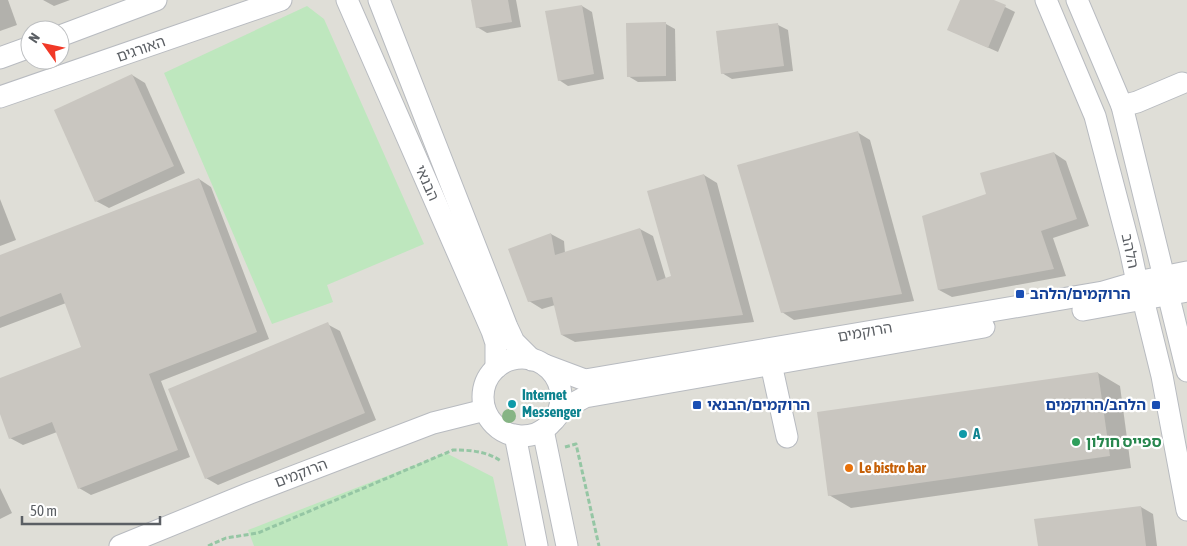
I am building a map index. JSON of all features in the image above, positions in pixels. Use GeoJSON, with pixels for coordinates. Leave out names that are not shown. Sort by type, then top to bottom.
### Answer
{"type":"FeatureCollection","features":[{"type":"Feature","properties":{"kind":"street"},"geometry":{"type":"LineString","coordinates":[[70,32],[156,0]]}},
{"type":"Feature","properties":{"kind":"street","name":"האורגים"},"geometry":{"type":"LineString","coordinates":[[0,97],[281,0]]}},
{"type":"Feature","properties":{"kind":"street","name":"הבנאי"},"geometry":{"type":"LineString","coordinates":[[347,0],[492,331],[496,343],[496,368]]}},
{"type":"Feature","properties":{"kind":"street","name":"הבנאי"},"geometry":{"type":"LineString","coordinates":[[378,0],[514,342],[538,363]]}},
{"type":"Feature","properties":{"kind":"street","name":"הלהב"},"geometry":{"type":"LineString","coordinates":[[1046,0],[1095,116],[1156,348],[1187,510]]}},
{"type":"Feature","properties":{"kind":"street","name":"הלהב"},"geometry":{"type":"LineString","coordinates":[[1077,0],[1122,106],[1155,238],[1173,288],[1184,341],[1187,371]]}},
{"type":"Feature","properties":{"kind":"street"},"geometry":{"type":"LineString","coordinates":[[0,58],[20,51]]}},
{"type":"Feature","properties":{"kind":"street"},"geometry":{"type":"LineString","coordinates":[[1122,106],[1137,102],[1182,83]]}},
{"type":"Feature","properties":{"kind":"street"},"geometry":{"type":"LineString","coordinates":[[1155,238],[1170,255],[1182,265],[1187,266]]}},
{"type":"Feature","properties":{"kind":"street"},"geometry":{"type":"LineString","coordinates":[[1130,249],[1127,267],[1104,299],[1141,323],[1156,348]]}},
{"type":"Feature","properties":{"kind":"street","name":"הרוקמים"},"geometry":{"type":"LineString","coordinates":[[548,425],[563,408],[585,397],[771,364],[1104,299],[1140,290],[1173,288],[1187,272]]}},
{"type":"Feature","properties":{"kind":"street","name":"הרוקמים"},"geometry":{"type":"LineString","coordinates":[[538,363],[585,380],[1104,299]]}},
{"type":"Feature","properties":{"kind":"street"},"geometry":{"type":"LineString","coordinates":[[520,358],[538,363],[553,374],[559,385],[561,397],[559,409],[548,425],[530,435],[515,436],[496,427],[485,410],[483,402],[484,387],[487,380],[496,368],[507,361],[520,358]]}},
{"type":"Feature","properties":{"kind":"street"},"geometry":{"type":"LineString","coordinates":[[771,364],[787,437]]}},
{"type":"Feature","properties":{"kind":"street","name":"הרוקמים"},"geometry":{"type":"LineString","coordinates":[[120,546],[433,422],[485,410]]}},
{"type":"Feature","properties":{"kind":"street"},"geometry":{"type":"LineString","coordinates":[[548,425],[567,546]]}},
{"type":"Feature","properties":{"kind":"street"},"geometry":{"type":"LineString","coordinates":[[515,436],[537,546]]}},
{"type":"Feature","properties":{"kind":"path"},"geometry":{"type":"LineString","coordinates":[[576,444],[599,546]]}},
{"type":"Feature","properties":{"kind":"path"},"geometry":{"type":"LineString","coordinates":[[208,546],[226,538],[258,533],[453,450]]}},
{"type":"Feature","properties":{"kind":"shaded area"},"geometry":{"type":"Polygon","coordinates":[[[0,0],[1187,0],[1187,546],[0,546],[0,0]]]}},
{"type":"Feature","properties":{"kind":"green space"},"geometry":{"type":"Polygon","coordinates":[[[307,6],[324,19],[424,244],[327,285],[333,302],[272,324],[164,73],[307,6]]]}},
{"type":"Feature","properties":{"kind":"green space"},"geometry":{"type":"Polygon","coordinates":[[[446,453],[493,477],[508,546],[254,546],[248,530],[446,453]]]}},
{"type":"Feature","properties":{"kind":"building"},"geometry":{"type":"Polygon","coordinates":[[[471,0],[508,0],[512,22],[476,28],[471,0]]]}},
{"type":"Feature","properties":{"kind":"building"},"geometry":{"type":"Polygon","coordinates":[[[960,0],[994,0],[1006,5],[988,48],[947,30],[960,0]]]}},
{"type":"Feature","properties":{"kind":"building"},"geometry":{"type":"Polygon","coordinates":[[[582,5],[594,74],[558,81],[545,11],[582,5]]]}},
{"type":"Feature","properties":{"kind":"building"},"geometry":{"type":"Polygon","coordinates":[[[666,22],[666,76],[627,77],[626,23],[666,22]]]}},
{"type":"Feature","properties":{"kind":"building"},"geometry":{"type":"Polygon","coordinates":[[[778,23],[784,66],[721,74],[716,31],[778,23]]]}},
{"type":"Feature","properties":{"kind":"building"},"geometry":{"type":"Polygon","coordinates":[[[132,74],[174,166],[95,202],[54,110],[132,74]]]}},
{"type":"Feature","properties":{"kind":"building"},"geometry":{"type":"Polygon","coordinates":[[[858,131],[902,294],[781,313],[737,165],[858,131]]]}},
{"type":"Feature","properties":{"kind":"building"},"geometry":{"type":"Polygon","coordinates":[[[1054,152],[1077,219],[1041,231],[1054,269],[938,290],[922,216],[986,194],[980,173],[1054,152]]]}},
{"type":"Feature","properties":{"kind":"building"},"geometry":{"type":"Polygon","coordinates":[[[704,174],[743,315],[561,335],[552,297],[528,302],[508,249],[551,233],[555,255],[640,228],[657,281],[671,276],[647,191],[704,174]]]}},
{"type":"Feature","properties":{"kind":"building"},"geometry":{"type":"Polygon","coordinates":[[[199,178],[257,332],[149,374],[178,450],[78,489],[52,422],[9,439],[0,414],[0,378],[81,347],[61,293],[0,317],[0,255],[199,178]]]}},
{"type":"Feature","properties":{"kind":"building"},"geometry":{"type":"Polygon","coordinates":[[[328,322],[365,413],[205,479],[168,389],[328,322]]]}},
{"type":"Feature","properties":{"kind":"building","name":"A"},"geometry":{"type":"Polygon","coordinates":[[[1098,372],[1110,456],[828,496],[817,412],[1098,372]]]}},
{"type":"Feature","properties":{"kind":"building"},"geometry":{"type":"Polygon","coordinates":[[[1141,506],[1146,546],[1038,546],[1034,519],[1141,506]]]}},
{"type":"Feature","properties":{"kind":"place","name":"הרוקמים/הלהב"},"geometry":{"type":"Point","coordinates":[1020,294]}},
{"type":"Feature","properties":{"kind":"place","name":"Internet Messenger"},"geometry":{"type":"Point","coordinates":[512,404]}},
{"type":"Feature","properties":{"kind":"place","name":"הרוקמים/הבנאי"},"geometry":{"type":"Point","coordinates":[697,405]}},
{"type":"Feature","properties":{"kind":"place","name":"הלהב/הרוקמים"},"geometry":{"type":"Point","coordinates":[1156,405]}},
{"type":"Feature","properties":{"kind":"place","name":"A"},"geometry":{"type":"Point","coordinates":[963,434]}},
{"type":"Feature","properties":{"kind":"place","name":"ספייס חולון"},"geometry":{"type":"Point","coordinates":[1076,442]}},
{"type":"Feature","properties":{"kind":"place","name":"Le bistro bar"},"geometry":{"type":"Point","coordinates":[849,468]}}]}
